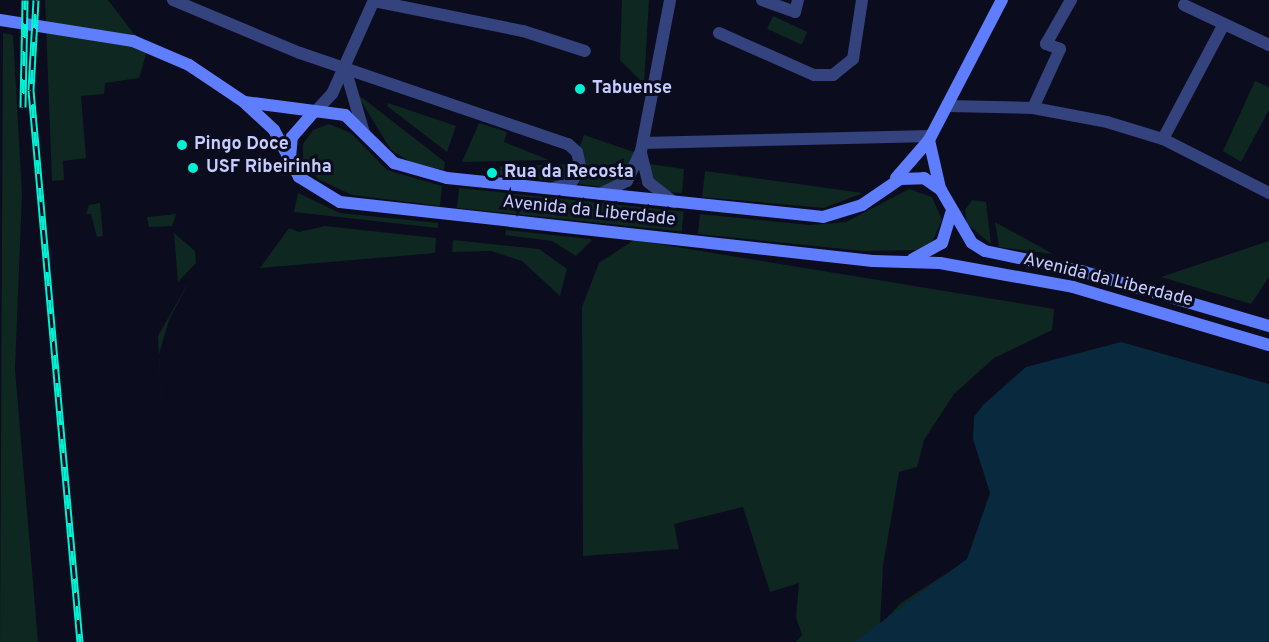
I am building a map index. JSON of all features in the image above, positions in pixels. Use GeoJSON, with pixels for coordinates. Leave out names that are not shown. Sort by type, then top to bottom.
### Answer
{"type":"FeatureCollection","features":[{"type":"Feature","properties":{"kind":"main road"},"geometry":{"type":"LineString","coordinates":[[888,184],[912,165],[930,138],[998,2]]}},
{"type":"Feature","properties":{"kind":"main road","name":"Avenida da Liberdade"},"geometry":{"type":"LineString","coordinates":[[0,20],[133,41],[189,65],[240,99],[274,130],[291,162],[316,191],[362,206],[900,262],[940,262],[1073,287],[1269,345]]}},
{"type":"Feature","properties":{"kind":"main road","name":"Avenida da Liberdade"},"geometry":{"type":"LineString","coordinates":[[240,99],[345,115],[383,155],[414,172],[550,189],[824,217],[862,205],[888,184],[914,176],[941,190],[951,212],[972,243],[986,251],[1081,271],[1269,326]]}},
{"type":"Feature","properties":{"kind":"main road"},"geometry":{"type":"LineString","coordinates":[[291,162],[292,137],[315,112]]}},
{"type":"Feature","properties":{"kind":"main road"},"geometry":{"type":"LineString","coordinates":[[930,138],[941,190]]}},
{"type":"Feature","properties":{"kind":"main road"},"geometry":{"type":"LineString","coordinates":[[900,262],[942,243],[951,212]]}},
{"type":"Feature","properties":{"kind":"street"},"geometry":{"type":"LineString","coordinates":[[173,0],[345,68],[568,144],[580,158],[579,174],[571,183],[550,189]]}},
{"type":"Feature","properties":{"kind":"street"},"geometry":{"type":"LineString","coordinates":[[315,112],[328,100],[345,68],[374,0],[523,31],[585,51]]}},
{"type":"Feature","properties":{"kind":"street"},"geometry":{"type":"LineString","coordinates":[[598,194],[627,181],[642,147],[670,0]]}},
{"type":"Feature","properties":{"kind":"street"},"geometry":{"type":"LineString","coordinates":[[766,1],[795,12],[798,0]]}},
{"type":"Feature","properties":{"kind":"street"},"geometry":{"type":"LineString","coordinates":[[719,33],[814,75],[833,75],[853,59],[862,0]]}},
{"type":"Feature","properties":{"kind":"street"},"geometry":{"type":"LineString","coordinates":[[1033,108],[1060,49],[1046,44],[1071,0]]}},
{"type":"Feature","properties":{"kind":"street"},"geometry":{"type":"LineString","coordinates":[[1184,5],[1269,45]]}},
{"type":"Feature","properties":{"kind":"street"},"geometry":{"type":"LineString","coordinates":[[1163,139],[1224,24]]}},
{"type":"Feature","properties":{"kind":"street"},"geometry":{"type":"LineString","coordinates":[[345,68],[364,133]]}},
{"type":"Feature","properties":{"kind":"street"},"geometry":{"type":"LineString","coordinates":[[948,106],[1033,108],[1163,139],[1269,193]]}},
{"type":"Feature","properties":{"kind":"street"},"geometry":{"type":"LineString","coordinates":[[642,147],[930,138]]}},
{"type":"Feature","properties":{"kind":"street"},"geometry":{"type":"LineString","coordinates":[[642,147],[648,182],[675,203]]}},
{"type":"Feature","properties":{"kind":"green space"},"geometry":{"type":"Polygon","coordinates":[[[45,0],[108,0],[147,51],[139,78],[105,83],[104,94],[81,96],[86,158],[63,161],[64,180],[52,181],[45,0]]]}},
{"type":"Feature","properties":{"kind":"green space"},"geometry":{"type":"Polygon","coordinates":[[[622,0],[649,0],[644,84],[620,60],[622,0]]]}},
{"type":"Feature","properties":{"kind":"green space"},"geometry":{"type":"Polygon","coordinates":[[[773,16],[807,32],[802,45],[767,29],[773,16]]]}},
{"type":"Feature","properties":{"kind":"green space"},"geometry":{"type":"Polygon","coordinates":[[[3,33],[13,35],[22,194],[15,369],[38,642],[0,642],[3,33]]]}},
{"type":"Feature","properties":{"kind":"green space"},"geometry":{"type":"Polygon","coordinates":[[[1255,81],[1269,87],[1269,110],[1241,162],[1223,151],[1255,81]]]}},
{"type":"Feature","properties":{"kind":"green space"},"geometry":{"type":"Polygon","coordinates":[[[356,93],[445,162],[444,170],[412,163],[391,150],[356,93]]]}},
{"type":"Feature","properties":{"kind":"green space"},"geometry":{"type":"Polygon","coordinates":[[[388,103],[456,126],[447,152],[387,106],[388,103]]]}},
{"type":"Feature","properties":{"kind":"green space"},"geometry":{"type":"Polygon","coordinates":[[[479,123],[507,132],[504,142],[549,160],[462,162],[479,123]]]}},
{"type":"Feature","properties":{"kind":"green space"},"geometry":{"type":"Polygon","coordinates":[[[329,124],[351,133],[387,170],[442,186],[440,206],[352,195],[318,179],[303,160],[303,144],[313,130],[329,124]]]}},
{"type":"Feature","properties":{"kind":"green space"},"geometry":{"type":"Polygon","coordinates":[[[584,135],[634,152],[622,178],[603,187],[579,184],[586,164],[580,146],[584,135]]]}},
{"type":"Feature","properties":{"kind":"green space"},"geometry":{"type":"Polygon","coordinates":[[[576,164],[573,175],[560,182],[499,175],[500,166],[576,164]]]}},
{"type":"Feature","properties":{"kind":"green space"},"geometry":{"type":"Polygon","coordinates":[[[649,164],[684,169],[682,193],[667,192],[654,180],[649,164]]]}},
{"type":"Feature","properties":{"kind":"green space"},"geometry":{"type":"Polygon","coordinates":[[[705,171],[863,193],[824,208],[702,197],[705,171]]]}},
{"type":"Feature","properties":{"kind":"green space"},"geometry":{"type":"Polygon","coordinates":[[[459,188],[684,212],[682,232],[457,208],[459,188]]]}},
{"type":"Feature","properties":{"kind":"green space"},"geometry":{"type":"Polygon","coordinates":[[[909,189],[932,197],[942,220],[932,242],[916,250],[863,251],[698,234],[700,214],[810,225],[846,222],[909,189]]]}},
{"type":"Feature","properties":{"kind":"green space"},"geometry":{"type":"Polygon","coordinates":[[[298,193],[340,213],[438,223],[438,228],[294,212],[298,193]]]}},
{"type":"Feature","properties":{"kind":"green space"},"geometry":{"type":"Polygon","coordinates":[[[972,200],[986,202],[991,244],[967,224],[965,210],[972,200]]]}},
{"type":"Feature","properties":{"kind":"green space"},"geometry":{"type":"Polygon","coordinates":[[[100,203],[103,236],[97,237],[91,214],[86,214],[89,205],[100,203]]]}},
{"type":"Feature","properties":{"kind":"green space"},"geometry":{"type":"Polygon","coordinates":[[[176,214],[172,226],[149,227],[147,217],[176,214]]]}},
{"type":"Feature","properties":{"kind":"green space"},"geometry":{"type":"Polygon","coordinates":[[[995,222],[1053,254],[999,247],[995,222]]]}},
{"type":"Feature","properties":{"kind":"green space"},"geometry":{"type":"Polygon","coordinates":[[[325,226],[436,238],[435,253],[260,268],[289,228],[299,232],[325,226]]]}},
{"type":"Feature","properties":{"kind":"green space"},"geometry":{"type":"Polygon","coordinates":[[[506,230],[592,240],[576,256],[552,241],[505,235],[506,230]]]}},
{"type":"Feature","properties":{"kind":"green space"},"geometry":{"type":"Polygon","coordinates":[[[174,233],[195,251],[196,263],[178,282],[174,233]]]}},
{"type":"Feature","properties":{"kind":"green space"},"geometry":{"type":"Polygon","coordinates":[[[453,240],[539,249],[567,269],[560,296],[522,261],[491,251],[452,252],[453,240]]]}},
{"type":"Feature","properties":{"kind":"green space"},"geometry":{"type":"Polygon","coordinates":[[[634,240],[1054,309],[1052,330],[994,358],[954,394],[924,440],[917,467],[899,472],[883,566],[880,625],[901,603],[967,560],[911,642],[796,642],[802,635],[796,617],[799,583],[770,592],[743,507],[674,524],[679,549],[583,556],[582,307],[599,263],[634,240]]]}},
{"type":"Feature","properties":{"kind":"green space"},"geometry":{"type":"Polygon","coordinates":[[[1269,241],[1269,277],[1251,304],[1161,277],[1269,241]]]}},
{"type":"Feature","properties":{"kind":"green space"},"geometry":{"type":"Polygon","coordinates":[[[191,278],[169,320],[159,354],[163,454],[158,336],[191,278]]]}},
{"type":"Feature","properties":{"kind":"water"},"geometry":{"type":"Polygon","coordinates":[[[1121,342],[1269,384],[1269,642],[854,642],[967,559],[990,493],[973,439],[974,417],[983,405],[1026,367],[1121,342]]]}},
{"type":"Feature","properties":{"kind":"railway"},"geometry":{"type":"LineString","coordinates":[[23,107],[25,0]]}},
{"type":"Feature","properties":{"kind":"railway"},"geometry":{"type":"LineString","coordinates":[[36,0],[31,90],[80,642]]}},
{"type":"Feature","properties":{"kind":"place","name":"Tabuense"},"geometry":{"type":"Point","coordinates":[580,89]}},
{"type":"Feature","properties":{"kind":"place","name":"Pingo Doce"},"geometry":{"type":"Point","coordinates":[182,145]}},
{"type":"Feature","properties":{"kind":"place","name":"USF Ribeirinha"},"geometry":{"type":"Point","coordinates":[193,168]}},
{"type":"Feature","properties":{"kind":"place","name":"Rua da Recosta"},"geometry":{"type":"Point","coordinates":[492,173]}}]}
